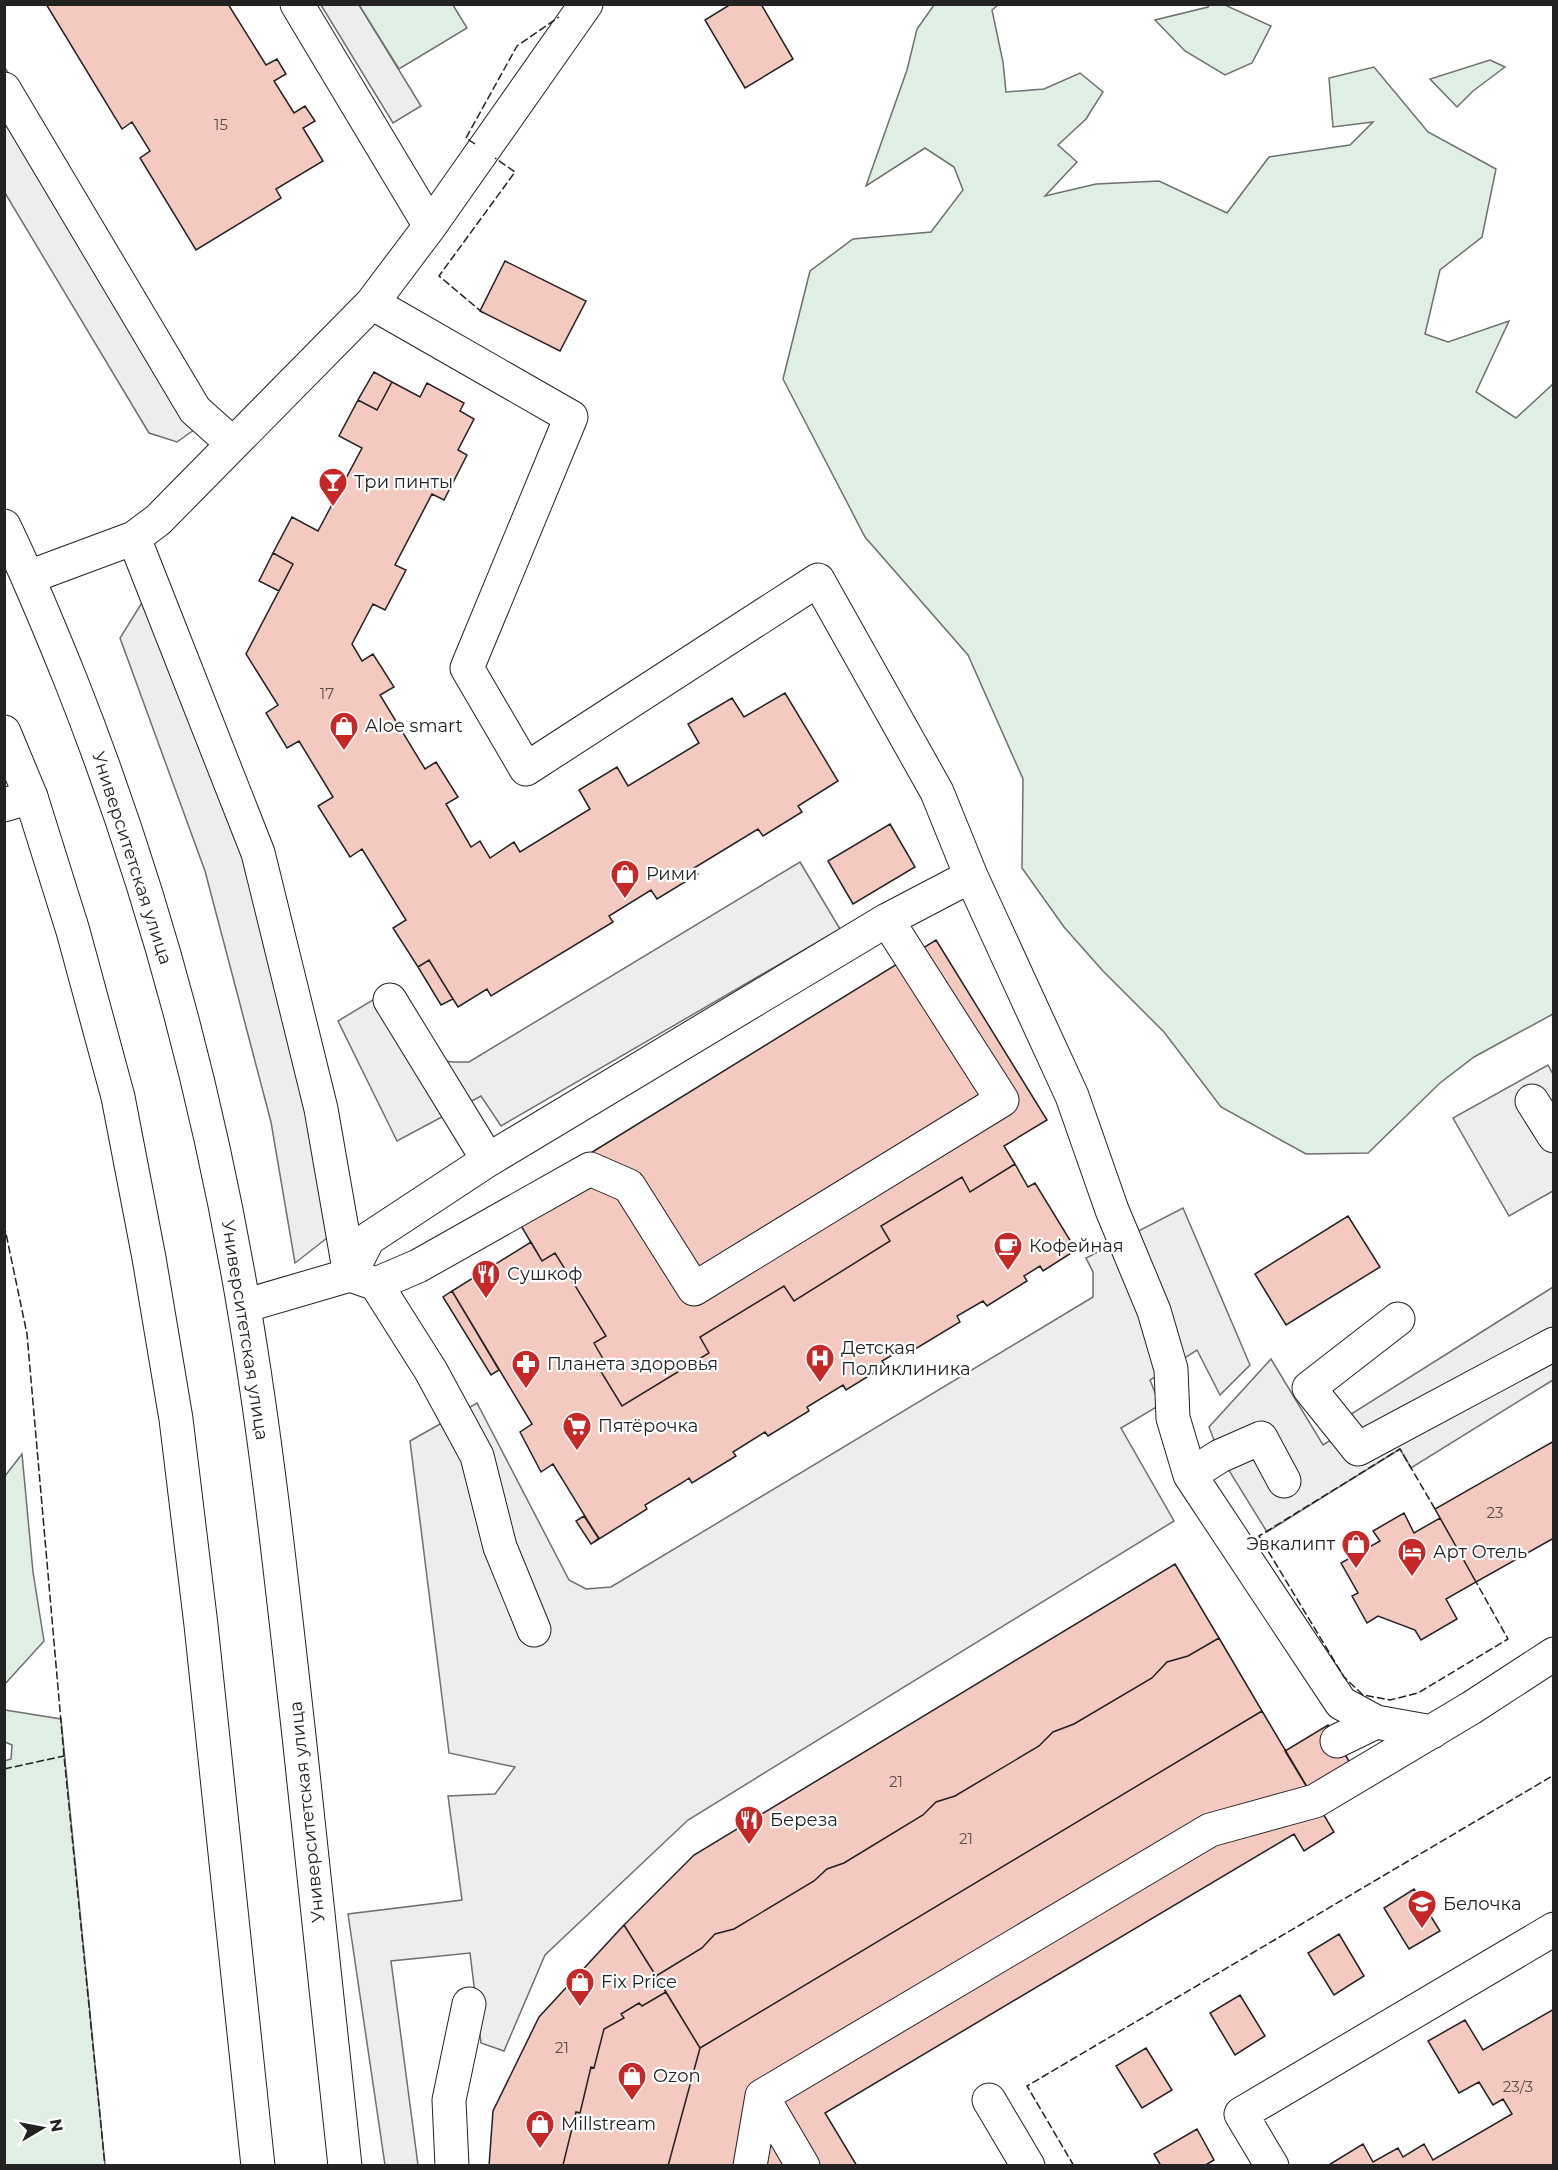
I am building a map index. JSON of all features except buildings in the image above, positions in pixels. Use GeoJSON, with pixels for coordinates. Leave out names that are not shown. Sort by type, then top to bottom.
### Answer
{"type":"FeatureCollection","features":[{"type":"Feature","properties":{"kind":"main road"},"geometry":{"type":"LineString","coordinates":[[297,4],[430,226]]}},
{"type":"Feature","properties":{"kind":"main road"},"geometry":{"type":"LineString","coordinates":[[29,577],[134,538],[158,520],[372,303],[430,226],[586,4]]}},
{"type":"Feature","properties":{"kind":"main road"},"geometry":{"type":"LineString","coordinates":[[4,89],[195,410],[232,443]]}},
{"type":"Feature","properties":{"kind":"main road"},"geometry":{"type":"LineString","coordinates":[[372,303],[571,417],[467,668],[526,769],[818,580],[937,792],[971,876],[1072,1096],[1112,1210],[1154,1311],[1171,1369],[1173,1418],[1190,1475],[1341,1703],[1376,1722],[1432,1732]]}},
{"type":"Feature","properties":{"kind":"main road","name":"Университетская улица"},"geometry":{"type":"LineString","coordinates":[[4,526],[29,577],[105,769],[175,992],[209,1128],[244,1306],[260,1411],[287,1631],[345,2166]]}},
{"type":"Feature","properties":{"kind":"main road"},"geometry":{"type":"LineString","coordinates":[[134,538],[258,853],[363,1280],[430,1371],[477,1456],[500,1547],[534,1630]]}},
{"type":"Feature","properties":{"kind":"main road"},"geometry":{"type":"LineString","coordinates":[[4,732],[18,801],[73,931],[118,1097],[151,1269],[176,1419],[201,1625],[258,2166]]}},
{"type":"Feature","properties":{"kind":"main road"},"geometry":{"type":"LineString","coordinates":[[363,1280],[368,1239],[488,1160],[887,920],[971,876]]}},
{"type":"Feature","properties":{"kind":"main road"},"geometry":{"type":"LineString","coordinates":[[244,1306],[418,1266],[590,1169],[629,1186],[694,1289],[1002,1100],[887,920]]}},
{"type":"Feature","properties":{"kind":"main road"},"geometry":{"type":"LineString","coordinates":[[390,1000],[488,1160]]}},
{"type":"Feature","properties":{"kind":"main road"},"geometry":{"type":"LineString","coordinates":[[1532,1101],[1554,1136]]}},
{"type":"Feature","properties":{"kind":"main road"},"geometry":{"type":"LineString","coordinates":[[1398,1319],[1309,1388],[1358,1449],[1554,1344]]}},
{"type":"Feature","properties":{"kind":"main road"},"geometry":{"type":"LineString","coordinates":[[1190,1475],[1220,1456],[1261,1438],[1284,1481]]}},
{"type":"Feature","properties":{"kind":"main road"},"geometry":{"type":"LineString","coordinates":[[750,2166],[762,2096],[1210,1830],[1315,1801],[1432,1732],[1554,1654]]}},
{"type":"Feature","properties":{"kind":"main road"},"geometry":{"type":"LineString","coordinates":[[1337,1741],[1376,1722]]}},
{"type":"Feature","properties":{"kind":"main road"},"geometry":{"type":"LineString","coordinates":[[1272,2166],[1241,2114],[1554,1929]]}},
{"type":"Feature","properties":{"kind":"main road"},"geometry":{"type":"LineString","coordinates":[[452,2166],[449,2100],[469,2004]]}},
{"type":"Feature","properties":{"kind":"main road"},"geometry":{"type":"LineString","coordinates":[[762,2096],[802,2166]]}},
{"type":"Feature","properties":{"kind":"main road"},"geometry":{"type":"LineString","coordinates":[[989,2100],[1028,2166]]}},
{"type":"Feature","properties":{"kind":"green space"},"geometry":{"type":"Polygon","coordinates":[[[359,5],[453,5],[467,28],[399,69],[359,5]]]}},
{"type":"Feature","properties":{"kind":"green space"},"geometry":{"type":"Polygon","coordinates":[[[934,5],[998,5],[992,10],[1003,62],[1006,92],[1044,89],[1080,73],[1103,92],[1086,119],[1058,145],[1077,162],[1045,196],[1096,184],[1159,181],[1227,213],[1269,157],[1350,145],[1373,122],[1333,127],[1329,78],[1374,67],[1428,132],[1496,169],[1482,237],[1440,270],[1425,334],[1448,342],[1509,321],[1476,392],[1516,418],[1553,384],[1553,1014],[1474,1057],[1440,1083],[1368,1153],[1306,1154],[1221,1107],[1164,1032],[1103,971],[1064,927],[1022,868],[1023,779],[968,655],[865,537],[783,379],[810,271],[853,239],[931,232],[963,190],[954,167],[925,148],[866,186],[907,70],[917,29],[934,5]]]}},
{"type":"Feature","properties":{"kind":"green space"},"geometry":{"type":"Polygon","coordinates":[[[1209,5],[1225,5],[1271,26],[1252,63],[1225,75],[1185,51],[1155,20],[1209,5]]]}},
{"type":"Feature","properties":{"kind":"green space"},"geometry":{"type":"Polygon","coordinates":[[[1490,60],[1505,67],[1473,91],[1457,107],[1430,79],[1490,60]]]}},
{"type":"Feature","properties":{"kind":"green space"},"geometry":{"type":"Polygon","coordinates":[[[22,1454],[33,1572],[44,1641],[5,1684],[5,1476],[22,1454]]]}},
{"type":"Feature","properties":{"kind":"green space"},"geometry":{"type":"Polygon","coordinates":[[[5,1710],[61,1719],[105,2165],[5,2165],[4,1761],[11,1759],[12,1745],[5,1742],[5,1710]]]}},
{"type":"Feature","properties":{"kind":"shaded area"},"geometry":{"type":"Polygon","coordinates":[[[321,5],[359,5],[421,106],[393,123],[321,5]]]}},
{"type":"Feature","properties":{"kind":"shaded area"},"geometry":{"type":"Polygon","coordinates":[[[4,66],[212,417],[177,442],[149,433],[5,193],[4,66]]]}},
{"type":"Feature","properties":{"kind":"shaded area"},"geometry":{"type":"Polygon","coordinates":[[[161,572],[354,1217],[295,1263],[271,1122],[205,871],[120,638],[161,572]]]}},
{"type":"Feature","properties":{"kind":"shaded area"},"geometry":{"type":"Polygon","coordinates":[[[800,862],[840,929],[501,1126],[481,1096],[397,1141],[338,1021],[391,989],[435,1059],[469,1062],[800,862]]]}},
{"type":"Feature","properties":{"kind":"shaded area"},"geometry":{"type":"Polygon","coordinates":[[[1548,1065],[1554,1076],[1553,1191],[1509,1216],[1453,1118],[1548,1065]]]}},
{"type":"Feature","properties":{"kind":"shaded area"},"geometry":{"type":"Polygon","coordinates":[[[1183,1208],[1250,1365],[1220,1395],[1197,1350],[1150,1380],[1160,1405],[1121,1428],[1174,1521],[688,1820],[545,1955],[504,2051],[481,2043],[470,1953],[391,1961],[418,2165],[385,2165],[348,1914],[462,1900],[448,1796],[495,1794],[515,1767],[449,1753],[410,1441],[477,1403],[569,1580],[586,1589],[611,1587],[1093,1297],[1093,1272],[1086,1258],[1183,1208]]]}},
{"type":"Feature","properties":{"kind":"shaded area"},"geometry":{"type":"Polygon","coordinates":[[[1553,1287],[1553,1380],[1411,1468],[1400,1449],[1267,1532],[1220,1456],[1209,1427],[1271,1359],[1323,1445],[1353,1426],[1348,1416],[1553,1287]]]}},
{"type":"Feature","properties":{"kind":"fence"},"geometry":{"type":"LineString","coordinates":[[475,144],[466,138],[517,46],[559,17]]}},
{"type":"Feature","properties":{"kind":"fence"},"geometry":{"type":"LineString","coordinates":[[483,313],[439,276],[515,172],[495,158]]}},
{"type":"Feature","properties":{"kind":"fence"},"geometry":{"type":"LineString","coordinates":[[4,1224],[27,1334],[64,1756],[105,2166]]}},
{"type":"Feature","properties":{"kind":"fence"},"geometry":{"type":"LineString","coordinates":[[1435,1509],[1400,1449],[1259,1536],[1344,1677],[1363,1695],[1390,1700],[1418,1693],[1508,1639],[1476,1582]]}},
{"type":"Feature","properties":{"kind":"fence"},"geometry":{"type":"LineString","coordinates":[[4,1769],[64,1756]]}},
{"type":"Feature","properties":{"kind":"fence"},"geometry":{"type":"LineString","coordinates":[[1074,2166],[1027,2086],[1554,1775]]}},
{"type":"Feature","properties":{"kind":"place","name":"Три пинты"},"geometry":{"type":"Point","coordinates":[333,508]}},
{"type":"Feature","properties":{"kind":"place","name":"Aloe smart"},"geometry":{"type":"Point","coordinates":[344,752]}},
{"type":"Feature","properties":{"kind":"place","name":"Рими"},"geometry":{"type":"Point","coordinates":[625,900]}},
{"type":"Feature","properties":{"kind":"place","name":"Кофейная"},"geometry":{"type":"Point","coordinates":[1008,1272]}},
{"type":"Feature","properties":{"kind":"place","name":"Сушкоф"},"geometry":{"type":"Point","coordinates":[486,1300]}},
{"type":"Feature","properties":{"kind":"place","name":"Детская Поликлиника"},"geometry":{"type":"Point","coordinates":[820,1384]}},
{"type":"Feature","properties":{"kind":"place","name":"Планета здоровья"},"geometry":{"type":"Point","coordinates":[526,1390]}},
{"type":"Feature","properties":{"kind":"place","name":"Пятёрочка"},"geometry":{"type":"Point","coordinates":[577,1452]}},
{"type":"Feature","properties":{"kind":"place","name":"Эвкалипт"},"geometry":{"type":"Point","coordinates":[1356,1570]}},
{"type":"Feature","properties":{"kind":"place","name":"Арт Отель"},"geometry":{"type":"Point","coordinates":[1412,1578]}},
{"type":"Feature","properties":{"kind":"place","name":"Береза"},"geometry":{"type":"Point","coordinates":[749,1846]}},
{"type":"Feature","properties":{"kind":"place","name":"Белочка"},"geometry":{"type":"Point","coordinates":[1422,1930]}},
{"type":"Feature","properties":{"kind":"place","name":"Fix Price"},"geometry":{"type":"Point","coordinates":[580,2008]}},
{"type":"Feature","properties":{"kind":"place","name":"Ozon"},"geometry":{"type":"Point","coordinates":[632,2102]}},
{"type":"Feature","properties":{"kind":"place","name":"Millstream"},"geometry":{"type":"Point","coordinates":[540,2150]}}]}
